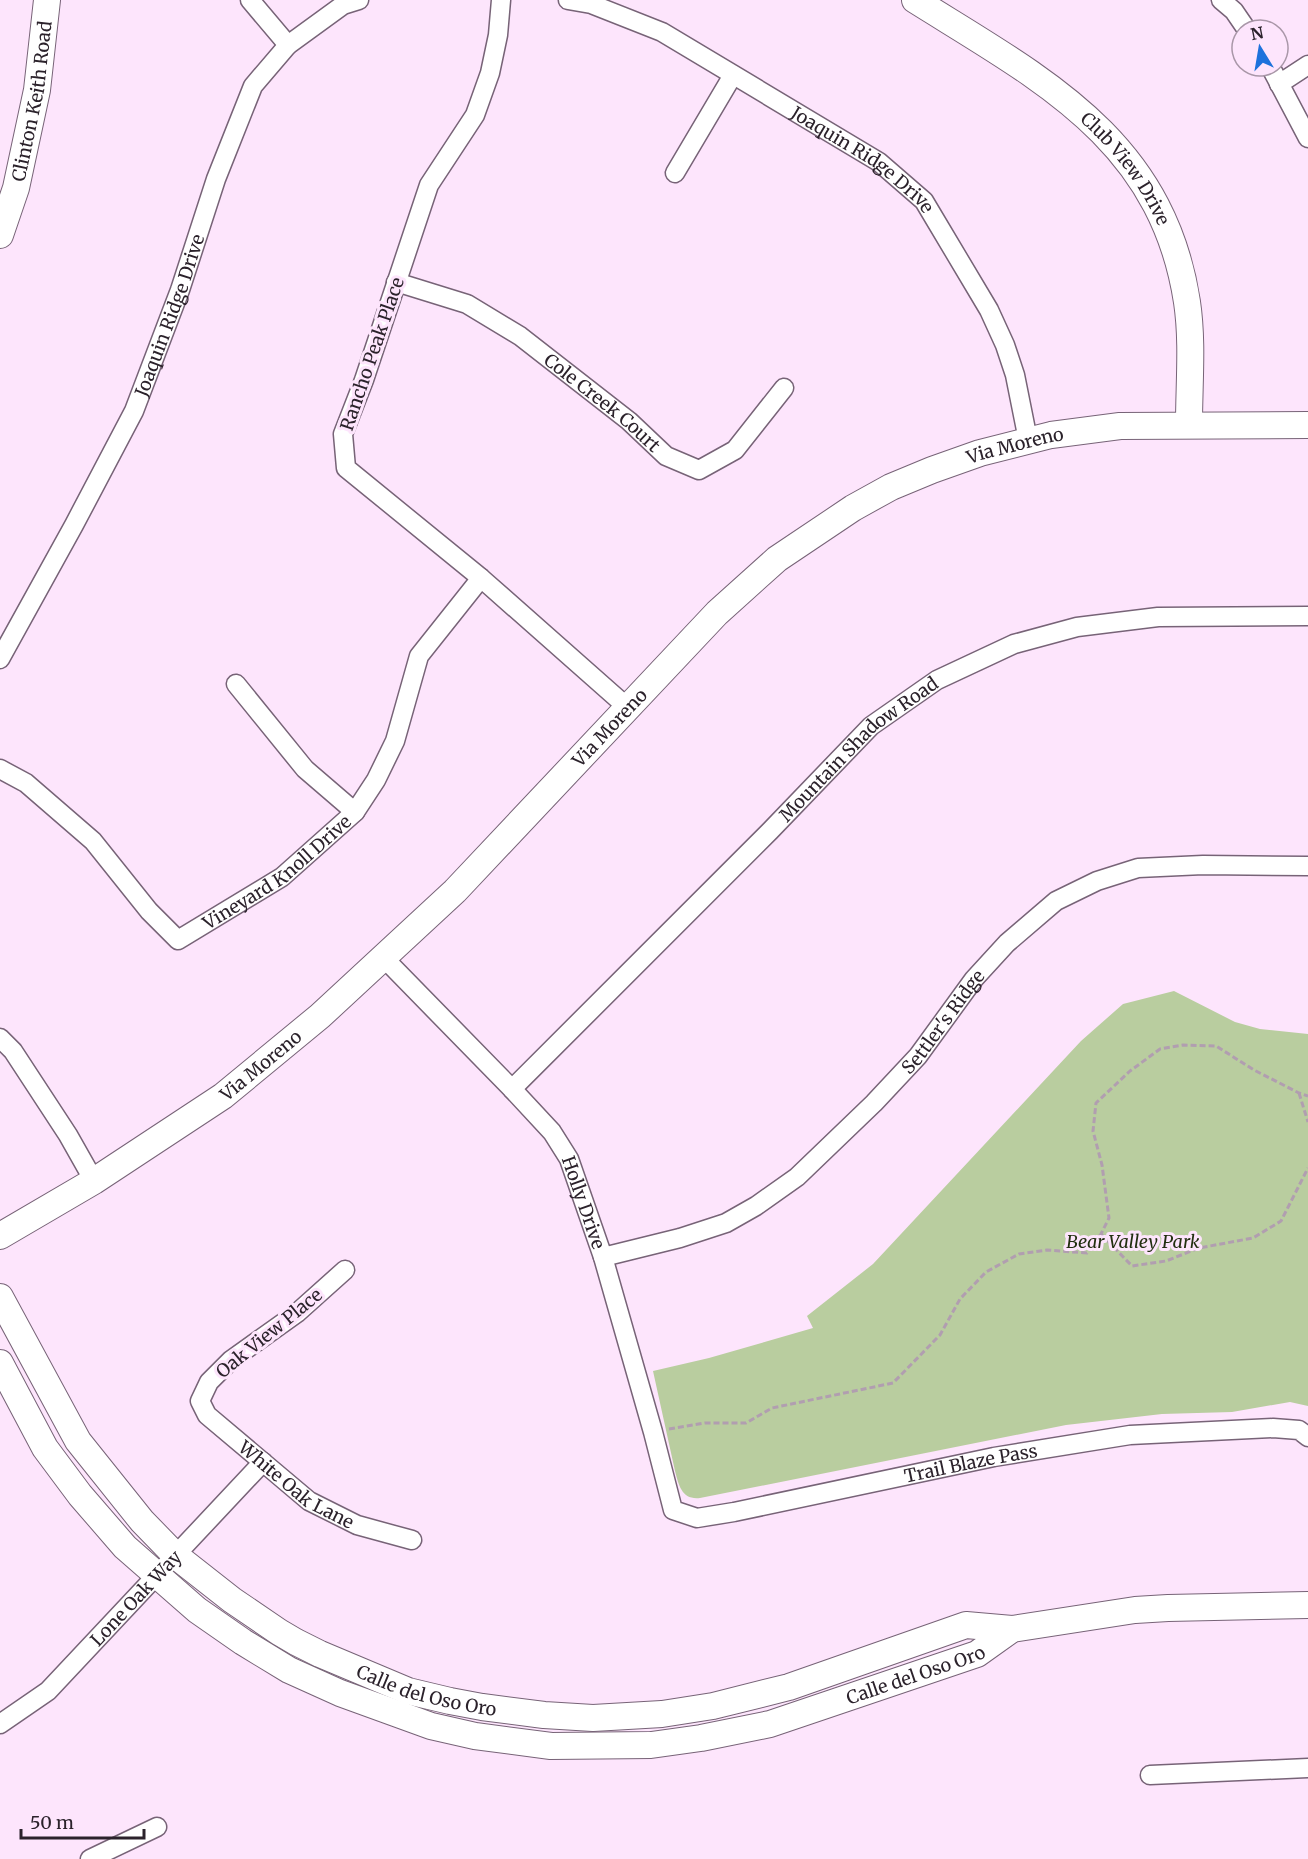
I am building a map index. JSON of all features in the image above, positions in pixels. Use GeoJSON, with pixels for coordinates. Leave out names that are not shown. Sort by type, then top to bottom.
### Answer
{"type":"FeatureCollection","features":[{"type":"Feature","properties":{"kind":"main road","name":"Clinton Keith Road"},"geometry":{"type":"LineString","coordinates":[[0,236],[16,188],[37,90],[47,0]]}},
{"type":"Feature","properties":{"kind":"main road","name":"Club View Drive"},"geometry":{"type":"LineString","coordinates":[[915,0],[1048,85],[1086,116],[1135,169],[1149,190],[1175,250],[1187,304],[1190,424]]}},
{"type":"Feature","properties":{"kind":"main road","name":"Via Moreno"},"geometry":{"type":"LineString","coordinates":[[0,1236],[94,1181],[222,1096],[320,1016],[418,927],[479,866],[717,613],[777,559],[853,508],[891,487],[932,470],[980,453],[1029,440],[1120,426],[1308,425]]}},
{"type":"Feature","properties":{"kind":"main road","name":"Calle del Oso Oro"},"geometry":{"type":"LineString","coordinates":[[0,1297],[78,1441],[142,1521],[176,1556],[232,1600],[279,1632],[321,1654],[408,1691],[510,1712],[593,1718],[662,1714],[713,1706],[789,1687],[966,1626],[1012,1629],[1135,1610],[1308,1605]]}},
{"type":"Feature","properties":{"kind":"main road","name":"Calle del Oso Oro"},"geometry":{"type":"LineString","coordinates":[[0,1363],[45,1448],[80,1495],[125,1547],[197,1610],[243,1642],[300,1675],[340,1694],[431,1726],[504,1741],[551,1746],[651,1745],[701,1738],[770,1724],[978,1654],[1012,1629]]}},
{"type":"Feature","properties":{"kind":"main road"},"geometry":{"type":"LineString","coordinates":[[504,1741],[510,1712]]}},
{"type":"Feature","properties":{"kind":"street"},"geometry":{"type":"LineString","coordinates":[[250,0],[288,45]]}},
{"type":"Feature","properties":{"kind":"street","name":"Joaquin Ridge Drive"},"geometry":{"type":"LineString","coordinates":[[0,659],[134,411],[180,290],[216,179],[253,86],[288,45],[343,5],[359,0]]}},
{"type":"Feature","properties":{"kind":"street","name":"Rancho Peak Place"},"geometry":{"type":"LineString","coordinates":[[501,0],[498,35],[490,73],[475,115],[429,185],[364,380],[343,434],[346,468],[481,578],[627,707]]}},
{"type":"Feature","properties":{"kind":"street","name":"Joaquin Ridge Drive"},"geometry":{"type":"LineString","coordinates":[[568,0],[591,4],[662,32],[879,162],[924,201],[989,310],[1005,345],[1015,375],[1029,440]]}},
{"type":"Feature","properties":{"kind":"street"},"geometry":{"type":"LineString","coordinates":[[1221,0],[1239,18]]}},
{"type":"Feature","properties":{"kind":"street"},"geometry":{"type":"LineString","coordinates":[[1279,84],[1308,65]]}},
{"type":"Feature","properties":{"kind":"street"},"geometry":{"type":"LineString","coordinates":[[675,173],[733,75]]}},
{"type":"Feature","properties":{"kind":"street"},"geometry":{"type":"LineString","coordinates":[[1276,78],[1308,138]]}},
{"type":"Feature","properties":{"kind":"street","name":"Cole Creek Court"},"geometry":{"type":"LineString","coordinates":[[396,282],[467,303],[520,336],[629,421],[666,456],[699,470],[735,450],[784,388]]}},
{"type":"Feature","properties":{"kind":"street","name":"Vineyard Knoll Drive"},"geometry":{"type":"LineString","coordinates":[[0,769],[26,783],[93,841],[150,911],[178,940],[282,877],[355,812],[376,780],[395,741],[419,656],[481,578]]}},
{"type":"Feature","properties":{"kind":"street","name":"Mountain Shadow Road"},"geometry":{"type":"LineString","coordinates":[[512,1089],[770,831],[871,726],[937,680],[1014,644],[1077,627],[1158,616],[1308,616]]}},
{"type":"Feature","properties":{"kind":"street"},"geometry":{"type":"LineString","coordinates":[[236,684],[305,769],[355,812]]}},
{"type":"Feature","properties":{"kind":"street","name":"Settler's Ridge"},"geometry":{"type":"LineString","coordinates":[[603,1257],[680,1238],[726,1223],[756,1206],[797,1177],[874,1103],[918,1056],[974,979],[1007,943],[1056,901],[1097,881],[1138,868],[1203,865],[1308,866]]}},
{"type":"Feature","properties":{"kind":"street","name":"Holly Drive"},"geometry":{"type":"LineString","coordinates":[[383,957],[552,1132],[569,1159],[603,1257],[673,1510]]}},
{"type":"Feature","properties":{"kind":"street"},"geometry":{"type":"LineString","coordinates":[[0,1038],[20,1060],[68,1135],[94,1181]]}},
{"type":"Feature","properties":{"kind":"street","name":"Oak View Place"},"geometry":{"type":"LineString","coordinates":[[200,1401],[209,1382],[231,1360],[297,1313],[345,1270]]}},
{"type":"Feature","properties":{"kind":"street","name":"White Oak Lane"},"geometry":{"type":"LineString","coordinates":[[200,1401],[207,1415],[309,1501],[357,1525],[412,1540]]}},
{"type":"Feature","properties":{"kind":"street","name":"Trail Blaze Pass"},"geometry":{"type":"LineString","coordinates":[[673,1510],[697,1518],[734,1512],[994,1457],[1131,1435],[1273,1428],[1299,1430],[1308,1437]]}},
{"type":"Feature","properties":{"kind":"street","name":"Lone Oak Way"},"geometry":{"type":"LineString","coordinates":[[0,1724],[48,1691],[263,1462]]}},
{"type":"Feature","properties":{"kind":"street"},"geometry":{"type":"LineString","coordinates":[[1150,1775],[1308,1768]]}},
{"type":"Feature","properties":{"kind":"street"},"geometry":{"type":"LineString","coordinates":[[90,1859],[157,1827]]}},
{"type":"Feature","properties":{"kind":"path"},"geometry":{"type":"LineString","coordinates":[[653,1432],[705,1423],[746,1423],[772,1408],[893,1383],[940,1335],[960,1299],[986,1272],[1019,1254],[1047,1250],[1087,1253],[1109,1218],[1102,1165],[1093,1131],[1096,1103],[1131,1071],[1160,1049],[1183,1045],[1216,1046],[1308,1096]]}},
{"type":"Feature","properties":{"kind":"path"},"geometry":{"type":"LineString","coordinates":[[1299,1093],[1308,1122]]}},
{"type":"Feature","properties":{"kind":"path"},"geometry":{"type":"LineString","coordinates":[[1101,1234],[1132,1266],[1166,1261],[1199,1248],[1253,1238],[1281,1221],[1308,1168]]}},
{"type":"Feature","properties":{"kind":"green space","name":"Bear Valley Park"},"geometry":{"type":"Polygon","coordinates":[[[1174,991],[1235,1022],[1260,1029],[1308,1034],[1308,1406],[1290,1402],[1232,1412],[1162,1414],[1066,1425],[700,1498],[689,1497],[685,1494],[675,1471],[653,1371],[709,1358],[813,1328],[807,1316],[873,1264],[1081,1041],[1123,1004],[1174,991]]]}}]}
